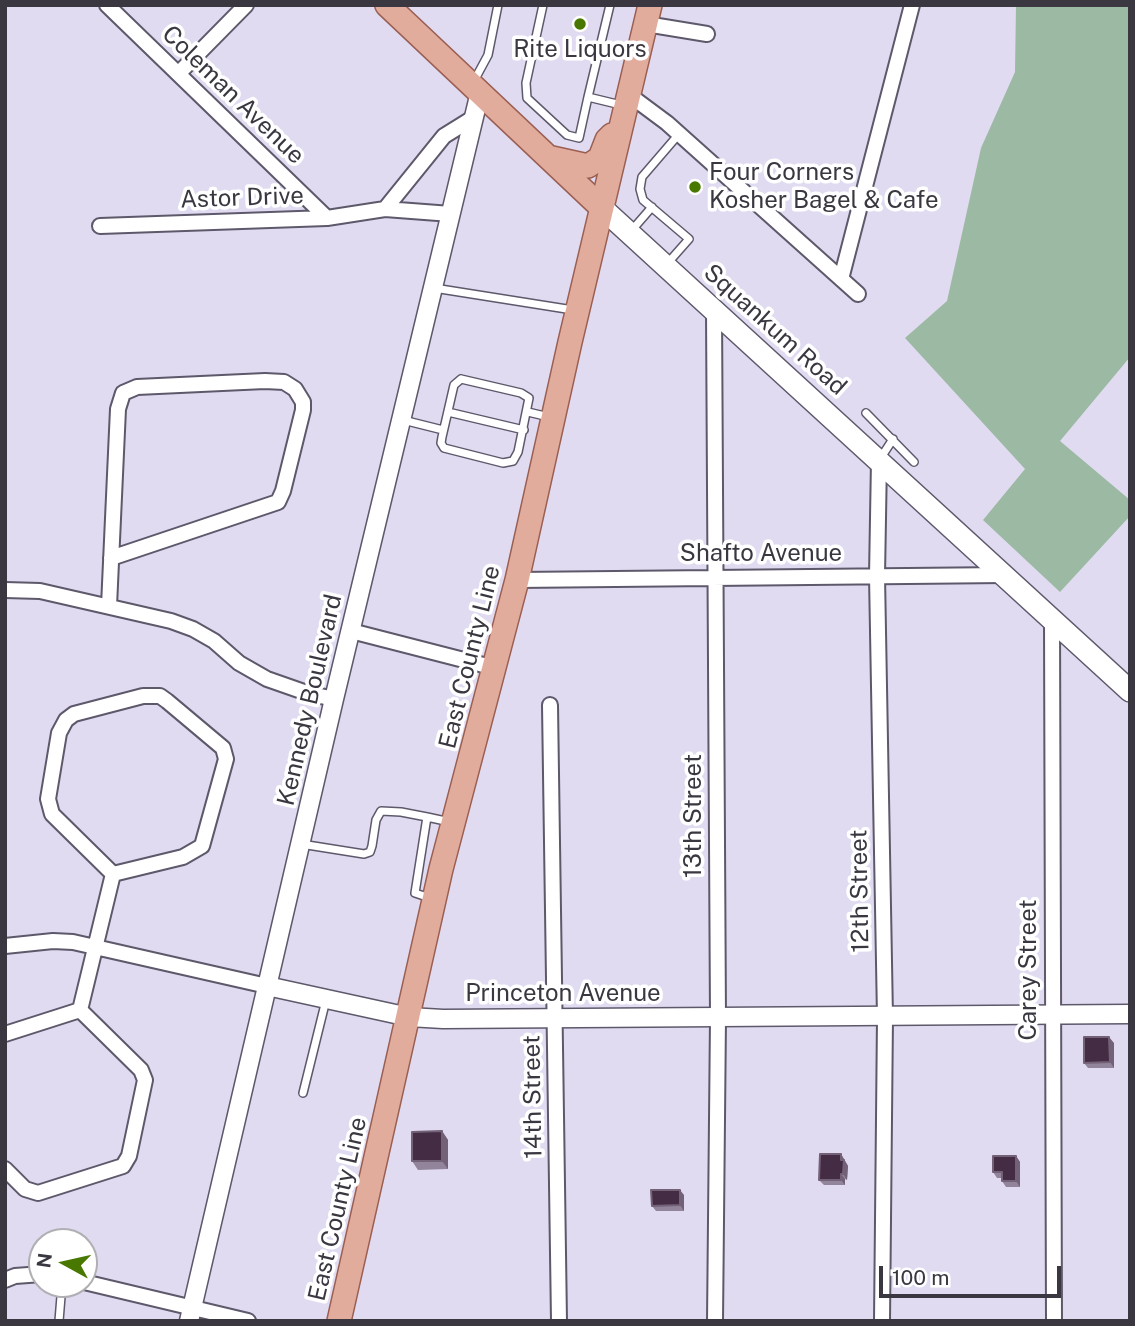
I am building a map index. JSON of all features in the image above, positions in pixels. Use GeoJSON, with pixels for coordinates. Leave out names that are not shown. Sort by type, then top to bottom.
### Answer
{"type":"FeatureCollection","features":[{"type":"Feature","properties":{"kind":"main road","name":"Squankum Road"},"geometry":{"type":"LineString","coordinates":[[387,5],[601,208],[1052,619],[1126,681]]}},
{"type":"Feature","properties":{"kind":"main road","name":"East County Line"},"geometry":{"type":"LineString","coordinates":[[339,1321],[434,900],[434,851],[454,822],[495,668],[648,15]]}},
{"type":"Feature","properties":{"kind":"main road"},"geometry":{"type":"LineString","coordinates":[[549,158],[590,165],[600,158],[607,140],[620,129]]}},
{"type":"Feature","properties":{"kind":"street"},"geometry":{"type":"LineString","coordinates":[[179,73],[247,5]]}},
{"type":"Feature","properties":{"kind":"street"},"geometry":{"type":"LineString","coordinates":[[841,279],[912,5]]}},
{"type":"Feature","properties":{"kind":"street","name":"Coleman Avenue"},"geometry":{"type":"LineString","coordinates":[[113,7],[327,218]]}},
{"type":"Feature","properties":{"kind":"street"},"geometry":{"type":"LineString","coordinates":[[648,15],[707,34]]}},
{"type":"Feature","properties":{"kind":"street","name":"Kennedy Boulevard"},"geometry":{"type":"LineString","coordinates":[[191,1314],[334,699],[434,288],[473,118],[476,88]]}},
{"type":"Feature","properties":{"kind":"street"},"geometry":{"type":"LineString","coordinates":[[627,100],[678,134],[858,294]]}},
{"type":"Feature","properties":{"kind":"street"},"geometry":{"type":"LineString","coordinates":[[385,209],[444,136],[473,118]]}},
{"type":"Feature","properties":{"kind":"street","name":"Astor Drive"},"geometry":{"type":"LineString","coordinates":[[100,226],[327,218],[385,209],[451,214]]}},
{"type":"Feature","properties":{"kind":"street","name":"13th Street"},"geometry":{"type":"LineString","coordinates":[[714,310],[718,1018],[715,1321]]}},
{"type":"Feature","properties":{"kind":"street"},"geometry":{"type":"LineString","coordinates":[[109,606],[111,558],[118,409],[123,393],[137,387],[265,381],[284,382],[295,388],[303,402],[303,410],[278,502],[111,558]]}},
{"type":"Feature","properties":{"kind":"street","name":"12th Street"},"geometry":{"type":"LineString","coordinates":[[879,460],[877,576],[885,1017],[882,1321]]}},
{"type":"Feature","properties":{"kind":"street","name":"Shafto Avenue"},"geometry":{"type":"LineString","coordinates":[[517,580],[1005,575]]}},
{"type":"Feature","properties":{"kind":"street"},"geometry":{"type":"LineString","coordinates":[[5,590],[40,592],[171,621],[214,641],[239,663],[267,679],[334,699]]}},
{"type":"Feature","properties":{"kind":"street","name":"Carey Street"},"geometry":{"type":"LineString","coordinates":[[1052,619],[1054,1321]]}},
{"type":"Feature","properties":{"kind":"street"},"geometry":{"type":"LineString","coordinates":[[351,631],[495,668]]}},
{"type":"Feature","properties":{"kind":"street"},"geometry":{"type":"LineString","coordinates":[[143,696],[160,696],[223,748],[226,759],[223,775],[202,846],[183,857],[113,874],[49,808],[48,799],[60,733],[66,720],[75,714],[143,696]]}},
{"type":"Feature","properties":{"kind":"street","name":"14th Street"},"geometry":{"type":"LineString","coordinates":[[550,705],[559,1321]]}},
{"type":"Feature","properties":{"kind":"street"},"geometry":{"type":"LineString","coordinates":[[80,1010],[113,874]]}},
{"type":"Feature","properties":{"kind":"street","name":"Princeton Avenue"},"geometry":{"type":"LineString","coordinates":[[5,946],[53,941],[73,942],[409,1017],[555,1019],[1130,1014]]}},
{"type":"Feature","properties":{"kind":"street"},"geometry":{"type":"LineString","coordinates":[[5,1034],[80,1010]]}},
{"type":"Feature","properties":{"kind":"street"},"geometry":{"type":"LineString","coordinates":[[5,1169],[25,1189],[38,1193],[114,1171],[128,1161],[145,1080],[141,1070],[80,1010]]}},
{"type":"Feature","properties":{"kind":"street"},"geometry":{"type":"LineString","coordinates":[[5,1280],[28,1275]]}},
{"type":"Feature","properties":{"kind":"street"},"geometry":{"type":"LineString","coordinates":[[98,1286],[191,1314],[248,1321]]}},
{"type":"Feature","properties":{"kind":"lane"},"geometry":{"type":"LineString","coordinates":[[476,88],[488,55],[498,5]]}},
{"type":"Feature","properties":{"kind":"lane"},"geometry":{"type":"LineString","coordinates":[[543,5],[526,83],[527,98],[567,135],[579,138],[610,5]]}},
{"type":"Feature","properties":{"kind":"lane"},"geometry":{"type":"LineString","coordinates":[[588,97],[627,100]]}},
{"type":"Feature","properties":{"kind":"lane"},"geometry":{"type":"LineString","coordinates":[[666,266],[689,239],[643,200],[640,189],[642,177],[678,134]]}},
{"type":"Feature","properties":{"kind":"lane"},"geometry":{"type":"LineString","coordinates":[[629,233],[652,207]]}},
{"type":"Feature","properties":{"kind":"lane"},"geometry":{"type":"LineString","coordinates":[[434,288],[577,311]]}},
{"type":"Feature","properties":{"kind":"lane"},"geometry":{"type":"LineString","coordinates":[[461,379],[526,395],[529,398],[528,412],[516,457],[509,463],[449,451],[441,443],[454,385],[461,379]]}},
{"type":"Feature","properties":{"kind":"lane"},"geometry":{"type":"LineString","coordinates":[[448,412],[524,430]]}},
{"type":"Feature","properties":{"kind":"lane"},"geometry":{"type":"LineString","coordinates":[[528,412],[553,418]]}},
{"type":"Feature","properties":{"kind":"lane"},"geometry":{"type":"LineString","coordinates":[[866,414],[915,462]]}},
{"type":"Feature","properties":{"kind":"lane"},"geometry":{"type":"LineString","coordinates":[[401,419],[443,430]]}},
{"type":"Feature","properties":{"kind":"lane"},"geometry":{"type":"LineString","coordinates":[[879,460],[893,439]]}},
{"type":"Feature","properties":{"kind":"lane"},"geometry":{"type":"LineString","coordinates":[[301,844],[364,854],[370,852],[376,820],[381,811],[454,822]]}},
{"type":"Feature","properties":{"kind":"lane"},"geometry":{"type":"LineString","coordinates":[[427,817],[434,851]]}},
{"type":"Feature","properties":{"kind":"lane"},"geometry":{"type":"LineString","coordinates":[[303,1093],[326,1000]]}},
{"type":"Feature","properties":{"kind":"lane"},"geometry":{"type":"LineString","coordinates":[[59,1321],[61,1298]]}},
{"type":"Feature","properties":{"kind":"green space"},"geometry":{"type":"Polygon","coordinates":[[[1016,5],[1130,5],[1130,357],[1060,441],[1130,500],[1130,516],[1060,592],[983,520],[1025,469],[905,338],[947,301],[981,148],[1015,72],[1016,5]]]}},
{"type":"Feature","properties":{"kind":"building"},"geometry":{"type":"Polygon","coordinates":[[[1084,1037],[1109,1037],[1110,1062],[1084,1063],[1084,1037]]]}},
{"type":"Feature","properties":{"kind":"building"},"geometry":{"type":"Polygon","coordinates":[[[442,1131],[442,1161],[412,1161],[412,1132],[442,1131]]]}},
{"type":"Feature","properties":{"kind":"building"},"geometry":{"type":"Polygon","coordinates":[[[820,1154],[841,1154],[841,1160],[844,1160],[841,1180],[819,1180],[820,1154]]]}},
{"type":"Feature","properties":{"kind":"building"},"geometry":{"type":"Polygon","coordinates":[[[993,1156],[1016,1156],[1016,1181],[1002,1181],[1002,1172],[993,1172],[993,1156]]]}},
{"type":"Feature","properties":{"kind":"building"},"geometry":{"type":"Polygon","coordinates":[[[651,1190],[680,1190],[680,1205],[652,1206],[651,1190]]]}},
{"type":"Feature","properties":{"kind":"place","name":"Rite Liquors"},"geometry":{"type":"Point","coordinates":[580,24]}},
{"type":"Feature","properties":{"kind":"place","name":"Four Corners Kosher Bagel & Cafe"},"geometry":{"type":"Point","coordinates":[695,187]}}]}
